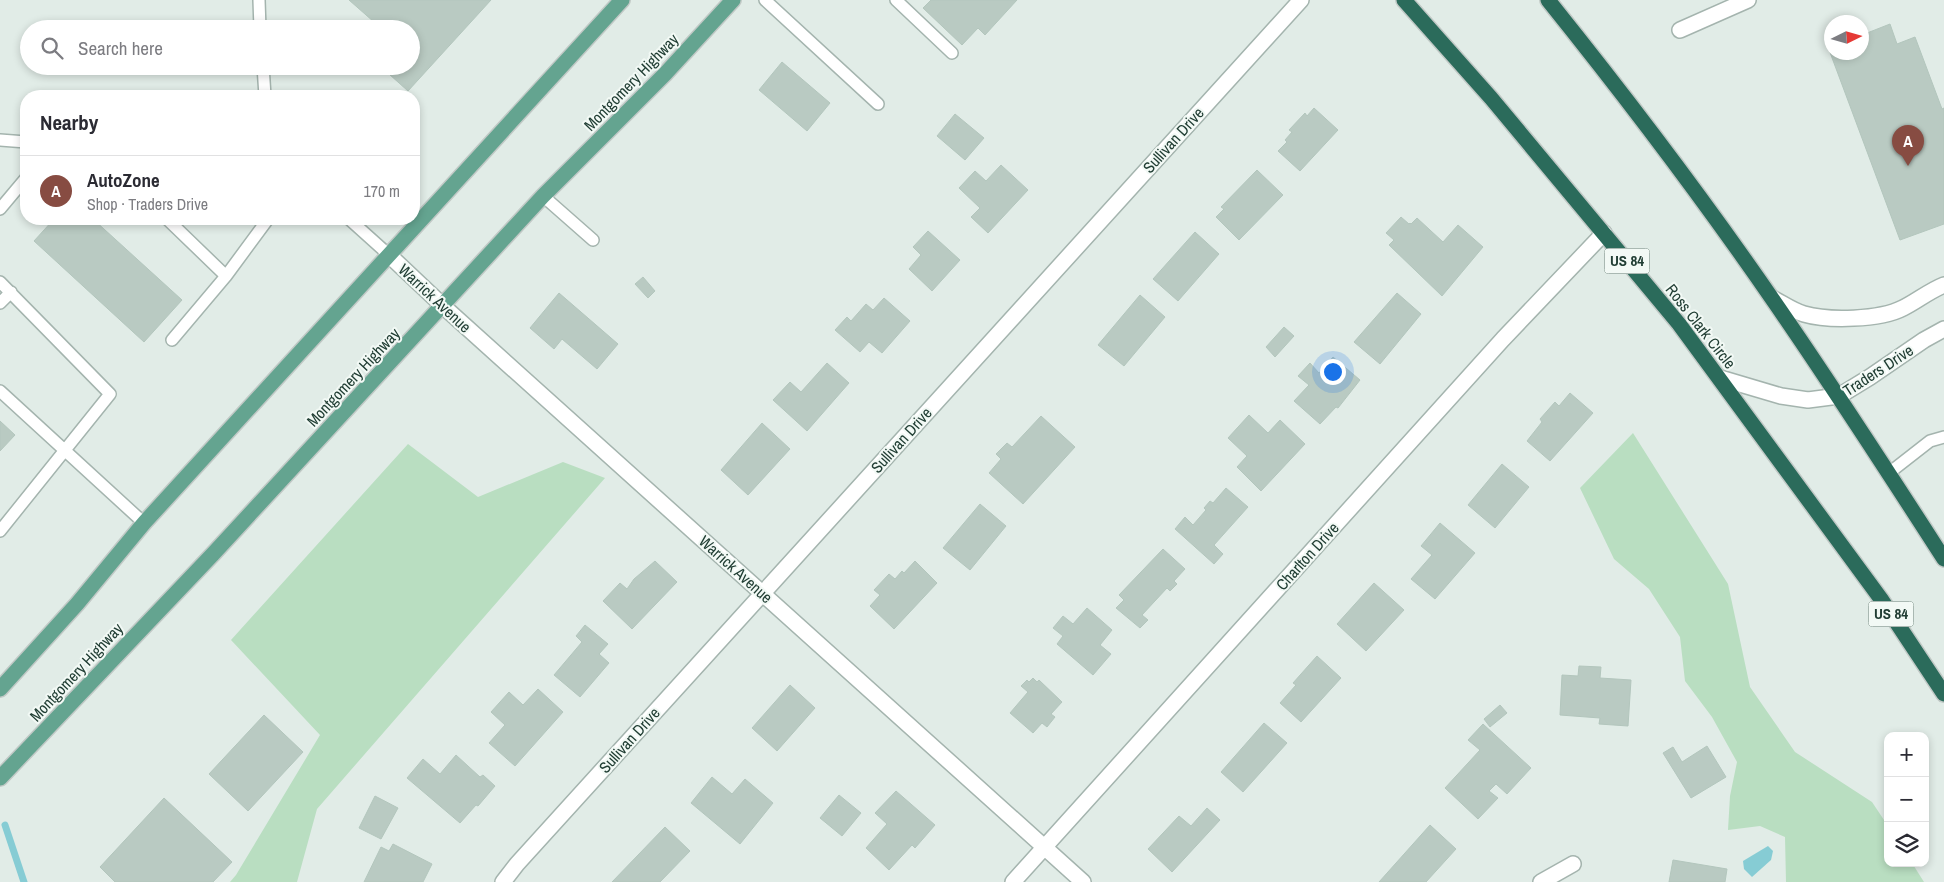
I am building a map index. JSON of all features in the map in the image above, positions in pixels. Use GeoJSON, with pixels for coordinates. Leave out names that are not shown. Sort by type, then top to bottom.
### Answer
{"type":"FeatureCollection","features":[{"type":"Feature","properties":{"kind":"highway","name":"Ross Clark Circle"},"geometry":{"type":"LineString","coordinates":[[1404,0],[1490,98],[1679,324],[1881,599],[1944,694]]}},
{"type":"Feature","properties":{"kind":"highway"},"geometry":{"type":"LineString","coordinates":[[1548,0],[1608,74],[1772,298],[1839,396],[1944,559]]}},
{"type":"Feature","properties":{"kind":"main road"},"geometry":{"type":"LineString","coordinates":[[420,221],[622,0]]}},
{"type":"Feature","properties":{"kind":"main road","name":"Montgomery Highway"},"geometry":{"type":"LineString","coordinates":[[0,778],[213,554],[544,196],[665,74],[733,0]]}},
{"type":"Feature","properties":{"kind":"main road"},"geometry":{"type":"LineString","coordinates":[[0,689],[77,604],[144,523],[416,225]]}},
{"type":"Feature","properties":{"kind":"street","name":"Sullivan Drive"},"geometry":{"type":"LineString","coordinates":[[503,882],[517,864],[1301,0]]}},
{"type":"Feature","properties":{"kind":"street"},"geometry":{"type":"LineString","coordinates":[[1680,30],[1748,0]]}},
{"type":"Feature","properties":{"kind":"street","name":"Charlton Drive"},"geometry":{"type":"LineString","coordinates":[[1013,882],[1503,339],[1604,233]]}},
{"type":"Feature","properties":{"kind":"street","name":"Warrick Avenue"},"geometry":{"type":"LineString","coordinates":[[389,255],[443,306],[1083,882]]}},
{"type":"Feature","properties":{"kind":"street"},"geometry":{"type":"LineString","coordinates":[[1772,298],[1803,314],[1836,319],[1874,316],[1902,309],[1944,285]]}},
{"type":"Feature","properties":{"kind":"street","name":"Traders Drive"},"geometry":{"type":"LineString","coordinates":[[1720,378],[1781,396],[1808,400],[1839,396],[1944,329]]}},
{"type":"Feature","properties":{"kind":"street"},"geometry":{"type":"LineString","coordinates":[[1541,882],[1573,864]]}},
{"type":"Feature","properties":{"kind":"lane"},"geometry":{"type":"LineString","coordinates":[[258,0],[259,20]]}},
{"type":"Feature","properties":{"kind":"lane"},"geometry":{"type":"LineString","coordinates":[[765,0],[878,104]]}},
{"type":"Feature","properties":{"kind":"lane"},"geometry":{"type":"LineString","coordinates":[[896,0],[952,53]]}},
{"type":"Feature","properties":{"kind":"lane"},"geometry":{"type":"LineString","coordinates":[[264,75],[265,90]]}},
{"type":"Feature","properties":{"kind":"lane"},"geometry":{"type":"LineString","coordinates":[[0,140],[20,142]]}},
{"type":"Feature","properties":{"kind":"lane"},"geometry":{"type":"LineString","coordinates":[[0,209],[20,185]]}},
{"type":"Feature","properties":{"kind":"lane"},"geometry":{"type":"LineString","coordinates":[[544,196],[593,240]]}},
{"type":"Feature","properties":{"kind":"lane"},"geometry":{"type":"LineString","coordinates":[[173,225],[226,276]]}},
{"type":"Feature","properties":{"kind":"lane"},"geometry":{"type":"LineString","coordinates":[[172,340],[226,276],[264,225]]}},
{"type":"Feature","properties":{"kind":"lane"},"geometry":{"type":"LineString","coordinates":[[356,225],[389,255]]}},
{"type":"Feature","properties":{"kind":"lane"},"geometry":{"type":"LineString","coordinates":[[0,282],[110,394],[0,531]]}},
{"type":"Feature","properties":{"kind":"lane"},"geometry":{"type":"LineString","coordinates":[[0,303],[11,292]]}},
{"type":"Feature","properties":{"kind":"lane"},"geometry":{"type":"LineString","coordinates":[[0,392],[144,523]]}},
{"type":"Feature","properties":{"kind":"lane"},"geometry":{"type":"LineString","coordinates":[[1889,473],[1930,441],[1944,437]]}},
{"type":"Feature","properties":{"kind":"green space"},"geometry":{"type":"Polygon","coordinates":[[[1633,433],[1728,584],[1750,687],[1795,752],[1872,802],[1884,820],[1884,867],[1915,867],[1924,882],[1786,882],[1785,837],[1760,826],[1728,830],[1730,796],[1737,762],[1712,717],[1685,681],[1680,637],[1649,589],[1614,559],[1580,488],[1633,433]]]}},
{"type":"Feature","properties":{"kind":"green space"},"geometry":{"type":"Polygon","coordinates":[[[408,444],[478,497],[563,462],[605,478],[317,809],[297,882],[230,882],[320,735],[231,640],[408,444]]]}},
{"type":"Feature","properties":{"kind":"water"},"geometry":{"type":"Polygon","coordinates":[[[1768,846],[1773,851],[1771,860],[1752,877],[1744,869],[1743,861],[1768,846]]]}},
{"type":"Feature","properties":{"kind":"building"},"geometry":{"type":"Polygon","coordinates":[[[349,0],[491,0],[409,90],[390,75],[420,75],[420,20],[372,20],[349,0]]]}},
{"type":"Feature","properties":{"kind":"building"},"geometry":{"type":"Polygon","coordinates":[[[931,0],[1017,0],[985,35],[978,28],[962,45],[923,8],[931,0]]]}},
{"type":"Feature","properties":{"kind":"building"},"geometry":{"type":"Polygon","coordinates":[[[1890,24],[1897,44],[1915,37],[1942,109],[1944,108],[1944,224],[1900,240],[1833,60],[1869,60],[1869,32],[1890,24]]]}},
{"type":"Feature","properties":{"kind":"building"},"geometry":{"type":"Polygon","coordinates":[[[782,62],[830,103],[807,131],[759,90],[782,62]]]}},
{"type":"Feature","properties":{"kind":"building"},"geometry":{"type":"Polygon","coordinates":[[[1314,108],[1338,130],[1300,171],[1278,151],[1287,142],[1285,140],[1292,132],[1289,130],[1305,113],[1307,116],[1314,108]]]}},
{"type":"Feature","properties":{"kind":"building"},"geometry":{"type":"Polygon","coordinates":[[[955,114],[984,138],[965,160],[937,136],[955,114]]]}},
{"type":"Feature","properties":{"kind":"building"},"geometry":{"type":"Polygon","coordinates":[[[1001,165],[1028,190],[988,233],[971,217],[980,208],[959,188],[975,171],[986,181],[1001,165]]]}},
{"type":"Feature","properties":{"kind":"building"},"geometry":{"type":"Polygon","coordinates":[[[1257,170],[1283,195],[1239,240],[1216,217],[1224,209],[1221,207],[1257,170]]]}},
{"type":"Feature","properties":{"kind":"building"},"geometry":{"type":"Polygon","coordinates":[[[1401,217],[1409,224],[1417,218],[1443,242],[1458,225],[1483,247],[1442,296],[1389,245],[1394,240],[1386,233],[1401,217]]]}},
{"type":"Feature","properties":{"kind":"building"},"geometry":{"type":"Polygon","coordinates":[[[49,225],[100,225],[182,300],[144,342],[34,241],[49,225]]]}},
{"type":"Feature","properties":{"kind":"building"},"geometry":{"type":"Polygon","coordinates":[[[928,231],[960,260],[932,291],[909,269],[921,255],[913,247],[928,231]]]}},
{"type":"Feature","properties":{"kind":"building"},"geometry":{"type":"Polygon","coordinates":[[[1195,232],[1219,254],[1178,301],[1153,279],[1195,232]]]}},
{"type":"Feature","properties":{"kind":"building"},"geometry":{"type":"Polygon","coordinates":[[[643,277],[655,291],[648,298],[635,284],[643,277]]]}},
{"type":"Feature","properties":{"kind":"building"},"geometry":{"type":"Polygon","coordinates":[[[559,293],[618,344],[597,369],[562,339],[554,349],[530,328],[559,293]]]}},
{"type":"Feature","properties":{"kind":"building"},"geometry":{"type":"Polygon","coordinates":[[[1397,293],[1421,314],[1380,364],[1354,342],[1397,293]]]}},
{"type":"Feature","properties":{"kind":"building"},"geometry":{"type":"Polygon","coordinates":[[[1140,295],[1165,317],[1124,366],[1098,345],[1140,295]]]}},
{"type":"Feature","properties":{"kind":"building"},"geometry":{"type":"Polygon","coordinates":[[[884,298],[910,321],[882,353],[869,342],[860,352],[835,330],[847,317],[851,321],[866,304],[873,310],[884,298]]]}},
{"type":"Feature","properties":{"kind":"building"},"geometry":{"type":"Polygon","coordinates":[[[1284,327],[1294,336],[1275,357],[1266,347],[1284,327]]]}},
{"type":"Feature","properties":{"kind":"building"},"geometry":{"type":"Polygon","coordinates":[[[1333,357],[1360,380],[1338,408],[1336,407],[1320,424],[1294,401],[1309,385],[1298,376],[1310,363],[1319,373],[1333,357]]]}},
{"type":"Feature","properties":{"kind":"building"},"geometry":{"type":"Polygon","coordinates":[[[827,363],[849,383],[807,431],[773,400],[790,382],[801,392],[827,363]]]}},
{"type":"Feature","properties":{"kind":"building"},"geometry":{"type":"Polygon","coordinates":[[[1570,393],[1593,413],[1550,461],[1527,441],[1542,422],[1540,419],[1555,402],[1559,406],[1570,393]]]}},
{"type":"Feature","properties":{"kind":"building"},"geometry":{"type":"Polygon","coordinates":[[[1249,415],[1268,433],[1280,420],[1305,444],[1261,491],[1237,467],[1247,456],[1228,438],[1249,415]]]}},
{"type":"Feature","properties":{"kind":"building"},"geometry":{"type":"Polygon","coordinates":[[[1041,416],[1075,447],[1023,504],[989,473],[1001,459],[996,454],[1007,443],[1012,447],[1041,416]]]}},
{"type":"Feature","properties":{"kind":"building"},"geometry":{"type":"Polygon","coordinates":[[[0,421],[15,435],[0,451],[0,421]]]}},
{"type":"Feature","properties":{"kind":"building"},"geometry":{"type":"Polygon","coordinates":[[[762,423],[790,449],[748,495],[721,470],[762,423]]]}},
{"type":"Feature","properties":{"kind":"building"},"geometry":{"type":"Polygon","coordinates":[[[1502,464],[1529,487],[1495,528],[1468,505],[1502,464]]]}},
{"type":"Feature","properties":{"kind":"building"},"geometry":{"type":"Polygon","coordinates":[[[1226,488],[1248,507],[1214,545],[1223,554],[1214,564],[1175,529],[1185,517],[1193,525],[1206,510],[1204,508],[1210,501],[1213,503],[1226,488]]]}},
{"type":"Feature","properties":{"kind":"building"},"geometry":{"type":"Polygon","coordinates":[[[980,504],[1006,526],[970,570],[943,548],[980,504]]]}},
{"type":"Feature","properties":{"kind":"building"},"geometry":{"type":"Polygon","coordinates":[[[1440,523],[1475,553],[1435,599],[1411,579],[1432,555],[1421,546],[1440,523]]]}},
{"type":"Feature","properties":{"kind":"building"},"geometry":{"type":"Polygon","coordinates":[[[1163,549],[1185,569],[1174,581],[1177,584],[1170,591],[1167,588],[1142,615],[1148,620],[1140,628],[1116,608],[1124,600],[1119,595],[1163,549]]]}},
{"type":"Feature","properties":{"kind":"building"},"geometry":{"type":"Polygon","coordinates":[[[655,561],[677,582],[632,629],[603,601],[620,583],[627,589],[634,579],[655,561]]]}},
{"type":"Feature","properties":{"kind":"building"},"geometry":{"type":"Polygon","coordinates":[[[915,561],[937,583],[894,629],[870,606],[880,595],[874,590],[889,574],[895,579],[902,571],[904,573],[915,561]]]}},
{"type":"Feature","properties":{"kind":"building"},"geometry":{"type":"Polygon","coordinates":[[[1374,583],[1404,610],[1366,651],[1337,624],[1374,583]]]}},
{"type":"Feature","properties":{"kind":"building"},"geometry":{"type":"Polygon","coordinates":[[[1087,608],[1112,630],[1100,645],[1111,654],[1093,675],[1057,644],[1063,636],[1053,628],[1063,616],[1073,624],[1087,608]]]}},
{"type":"Feature","properties":{"kind":"building"},"geometry":{"type":"Polygon","coordinates":[[[585,625],[608,644],[599,654],[609,663],[580,697],[554,675],[582,642],[576,636],[585,625]]]}},
{"type":"Feature","properties":{"kind":"building"},"geometry":{"type":"Polygon","coordinates":[[[1317,656],[1341,678],[1301,722],[1280,703],[1296,685],[1293,683],[1317,656]]]}},
{"type":"Feature","properties":{"kind":"building"},"geometry":{"type":"Polygon","coordinates":[[[1579,666],[1601,667],[1600,678],[1631,680],[1628,726],[1599,724],[1600,718],[1560,715],[1562,675],[1578,676],[1579,666]]]}},
{"type":"Feature","properties":{"kind":"building"},"geometry":{"type":"Polygon","coordinates":[[[1033,678],[1037,682],[1039,680],[1062,702],[1051,714],[1055,717],[1047,727],[1042,723],[1033,733],[1010,713],[1028,692],[1021,686],[1027,680],[1029,682],[1033,678]]]}},
{"type":"Feature","properties":{"kind":"building"},"geometry":{"type":"Polygon","coordinates":[[[790,685],[815,708],[777,751],[752,728],[790,685]]]}},
{"type":"Feature","properties":{"kind":"building"},"geometry":{"type":"Polygon","coordinates":[[[538,689],[563,712],[515,766],[489,743],[505,725],[491,712],[509,692],[523,705],[538,689]]]}},
{"type":"Feature","properties":{"kind":"building"},"geometry":{"type":"Polygon","coordinates":[[[1500,705],[1507,713],[1490,727],[1484,719],[1500,705]]]}},
{"type":"Feature","properties":{"kind":"building"},"geometry":{"type":"Polygon","coordinates":[[[264,715],[303,752],[248,811],[209,774],[264,715]]]}},
{"type":"Feature","properties":{"kind":"building"},"geometry":{"type":"Polygon","coordinates":[[[1264,723],[1287,743],[1243,792],[1221,772],[1264,723]]]}},
{"type":"Feature","properties":{"kind":"building"},"geometry":{"type":"Polygon","coordinates":[[[1483,724],[1531,768],[1507,794],[1496,784],[1489,791],[1498,798],[1478,819],[1445,788],[1480,750],[1468,740],[1483,724]]]}},
{"type":"Feature","properties":{"kind":"building"},"geometry":{"type":"Polygon","coordinates":[[[1707,746],[1726,777],[1691,798],[1663,753],[1673,747],[1682,762],[1707,746]]]}},
{"type":"Feature","properties":{"kind":"building"},"geometry":{"type":"Polygon","coordinates":[[[456,755],[480,777],[483,775],[495,786],[460,823],[407,778],[423,759],[440,774],[456,755]]]}},
{"type":"Feature","properties":{"kind":"building"},"geometry":{"type":"Polygon","coordinates":[[[712,777],[732,794],[745,779],[773,803],[740,844],[691,803],[712,777]]]}},
{"type":"Feature","properties":{"kind":"building"},"geometry":{"type":"Polygon","coordinates":[[[896,791],[935,825],[915,848],[912,845],[889,870],[866,848],[887,824],[875,813],[896,791]]]}},
{"type":"Feature","properties":{"kind":"building"},"geometry":{"type":"Polygon","coordinates":[[[839,795],[861,813],[842,836],[820,818],[839,795]]]}},
{"type":"Feature","properties":{"kind":"building"},"geometry":{"type":"Polygon","coordinates":[[[375,796],[398,808],[381,839],[359,828],[375,796]]]}},
{"type":"Feature","properties":{"kind":"building"},"geometry":{"type":"Polygon","coordinates":[[[164,798],[232,862],[213,882],[115,882],[100,867],[164,798]]]}},
{"type":"Feature","properties":{"kind":"building"},"geometry":{"type":"Polygon","coordinates":[[[1207,808],[1220,820],[1172,872],[1148,849],[1179,816],[1191,826],[1207,808]]]}},
{"type":"Feature","properties":{"kind":"building"},"geometry":{"type":"Polygon","coordinates":[[[1430,825],[1456,849],[1426,882],[1379,882],[1430,825]]]}},
{"type":"Feature","properties":{"kind":"building"},"geometry":{"type":"Polygon","coordinates":[[[665,827],[690,851],[660,882],[612,882],[665,827]]]}},
{"type":"Feature","properties":{"kind":"building"},"geometry":{"type":"Polygon","coordinates":[[[393,844],[432,864],[423,882],[364,882],[381,847],[389,851],[393,844]]]}},
{"type":"Feature","properties":{"kind":"building"},"geometry":{"type":"Polygon","coordinates":[[[1673,860],[1727,869],[1725,882],[1669,882],[1673,860]]]}},
{"type":"Feature","properties":{"kind":"waterway"},"geometry":{"type":"LineString","coordinates":[[5,825],[24,882]]}},
{"type":"Feature","properties":{"kind":"place","name":"AutoZone"},"geometry":{"type":"Point","coordinates":[1908,166]}}]}
